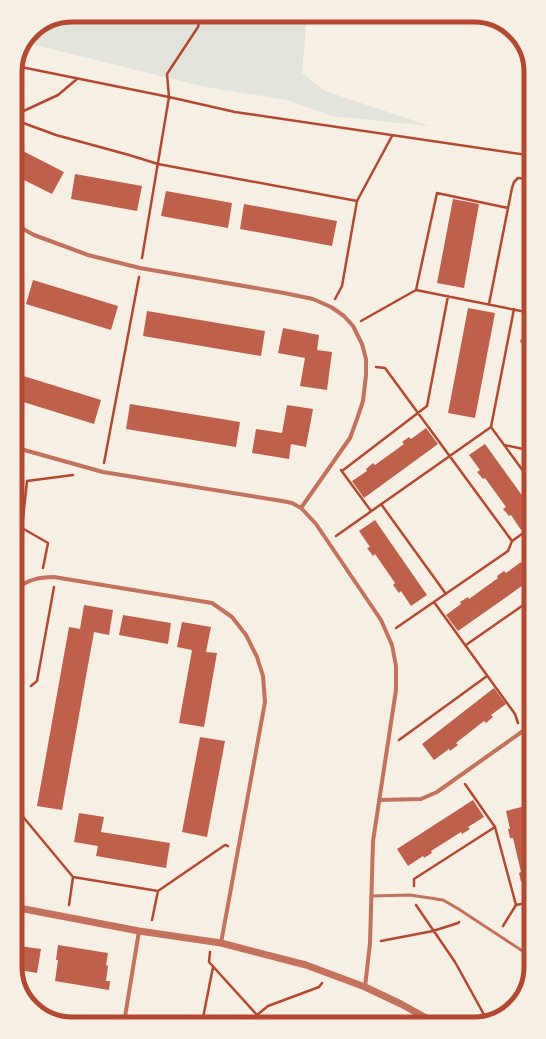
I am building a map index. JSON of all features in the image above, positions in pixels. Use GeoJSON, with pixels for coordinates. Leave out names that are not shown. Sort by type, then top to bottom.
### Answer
{"type":"FeatureCollection","features":[{"type":"Feature","properties":{"kind":"street"},"geometry":{"type":"LineString","coordinates":[[22,228],[34,235],[88,255],[140,268],[284,292],[313,299],[331,307],[344,316],[353,326],[362,344],[366,359],[363,401],[350,438],[301,508]]}},
{"type":"Feature","properties":{"kind":"street"},"geometry":{"type":"LineString","coordinates":[[22,449],[103,472],[292,503],[301,508],[316,524],[381,620],[392,645],[396,666],[396,690],[373,841],[370,943],[365,987]]}},
{"type":"Feature","properties":{"kind":"street"},"geometry":{"type":"LineString","coordinates":[[22,586],[41,577],[56,577],[212,603],[232,617],[246,635],[263,676],[265,702],[221,943]]}},
{"type":"Feature","properties":{"kind":"street"},"geometry":{"type":"LineString","coordinates":[[22,692],[22,705]]}},
{"type":"Feature","properties":{"kind":"street"},"geometry":{"type":"LineString","coordinates":[[379,800],[421,799],[437,792],[524,730]]}},
{"type":"Feature","properties":{"kind":"street"},"geometry":{"type":"LineString","coordinates":[[22,909],[149,933],[221,943],[306,965],[365,987],[425,1017]]}},
{"type":"Feature","properties":{"kind":"street"},"geometry":{"type":"LineString","coordinates":[[125,1017],[139,931]]}},
{"type":"Feature","properties":{"kind":"lane"},"geometry":{"type":"LineString","coordinates":[[372,896],[414,896],[443,900],[524,952]]}},
{"type":"Feature","properties":{"kind":"path"},"geometry":{"type":"LineString","coordinates":[[103,472],[169,98],[167,74],[198,27],[200,22]]}},
{"type":"Feature","properties":{"kind":"path"},"geometry":{"type":"LineString","coordinates":[[22,67],[235,112],[524,155]]}},
{"type":"Feature","properties":{"kind":"path"},"geometry":{"type":"LineString","coordinates":[[22,112],[58,96],[78,79]]}},
{"type":"Feature","properties":{"kind":"path"},"geometry":{"type":"LineString","coordinates":[[22,123],[56,135],[158,164],[357,201]]}},
{"type":"Feature","properties":{"kind":"path"},"geometry":{"type":"LineString","coordinates":[[331,307],[342,286],[357,201],[392,136]]}},
{"type":"Feature","properties":{"kind":"path"},"geometry":{"type":"LineString","coordinates":[[489,304],[514,182],[518,178],[524,179]]}},
{"type":"Feature","properties":{"kind":"path"},"geometry":{"type":"LineString","coordinates":[[416,290],[437,193],[508,208]]}},
{"type":"Feature","properties":{"kind":"path"},"geometry":{"type":"LineString","coordinates":[[353,326],[416,290],[524,312]]}},
{"type":"Feature","properties":{"kind":"path"},"geometry":{"type":"LineString","coordinates":[[342,471],[427,406],[448,296]]}},
{"type":"Feature","properties":{"kind":"path"},"geometry":{"type":"LineString","coordinates":[[328,541],[491,427],[514,309]]}},
{"type":"Feature","properties":{"kind":"path"},"geometry":{"type":"LineString","coordinates":[[366,366],[385,368],[512,541]]}},
{"type":"Feature","properties":{"kind":"path"},"geometry":{"type":"LineString","coordinates":[[491,427],[524,471]]}},
{"type":"Feature","properties":{"kind":"path"},"geometry":{"type":"LineString","coordinates":[[504,445],[524,449]]}},
{"type":"Feature","properties":{"kind":"path"},"geometry":{"type":"LineString","coordinates":[[334,460],[371,511]]}},
{"type":"Feature","properties":{"kind":"path"},"geometry":{"type":"LineString","coordinates":[[41,577],[48,543],[22,528],[27,481],[80,474]]}},
{"type":"Feature","properties":{"kind":"path"},"geometry":{"type":"LineString","coordinates":[[381,504],[446,594]]}},
{"type":"Feature","properties":{"kind":"path"},"geometry":{"type":"LineString","coordinates":[[387,634],[508,551],[512,541],[524,533]]}},
{"type":"Feature","properties":{"kind":"path"},"geometry":{"type":"LineString","coordinates":[[22,692],[37,681],[56,577]]}},
{"type":"Feature","properties":{"kind":"path"},"geometry":{"type":"LineString","coordinates":[[434,602],[515,714],[524,747]]}},
{"type":"Feature","properties":{"kind":"path"},"geometry":{"type":"LineString","coordinates":[[466,646],[524,605]]}},
{"type":"Feature","properties":{"kind":"path"},"geometry":{"type":"LineString","coordinates":[[387,748],[487,676]]}},
{"type":"Feature","properties":{"kind":"path"},"geometry":{"type":"LineString","coordinates":[[459,776],[495,826],[516,906]]}},
{"type":"Feature","properties":{"kind":"path"},"geometry":{"type":"LineString","coordinates":[[22,816],[73,877],[158,891]]}},
{"type":"Feature","properties":{"kind":"path"},"geometry":{"type":"LineString","coordinates":[[485,1016],[454,962],[416,906],[414,896],[414,879],[495,826]]}},
{"type":"Feature","properties":{"kind":"path"},"geometry":{"type":"LineString","coordinates":[[149,933],[158,891],[225,845],[238,848]]}},
{"type":"Feature","properties":{"kind":"path"},"geometry":{"type":"LineString","coordinates":[[67,917],[73,877]]}},
{"type":"Feature","properties":{"kind":"path"},"geometry":{"type":"LineString","coordinates":[[498,935],[516,906],[524,904]]}},
{"type":"Feature","properties":{"kind":"path"},"geometry":{"type":"LineString","coordinates":[[370,943],[433,931],[458,923],[465,914]]}},
{"type":"Feature","properties":{"kind":"path"},"geometry":{"type":"LineString","coordinates":[[210,942],[209,962],[257,1015],[268,1006],[319,987],[328,973]]}},
{"type":"Feature","properties":{"kind":"path"},"geometry":{"type":"LineString","coordinates":[[203,1017],[213,967]]}},
{"type":"Feature","properties":{"kind":"shaded area"},"geometry":{"type":"Polygon","coordinates":[[[66,22],[306,22],[302,73],[325,91],[430,126],[332,116],[287,100],[205,87],[31,44],[39,34],[47,29],[66,22]]]}},
{"type":"Feature","properties":{"kind":"building"},"geometry":{"type":"Polygon","coordinates":[[[22,151],[64,172],[52,194],[22,179],[22,151]]]}},
{"type":"Feature","properties":{"kind":"building"},"geometry":{"type":"Polygon","coordinates":[[[75,174],[142,186],[137,211],[71,199],[75,174]]]}},
{"type":"Feature","properties":{"kind":"building"},"geometry":{"type":"Polygon","coordinates":[[[166,191],[232,203],[228,228],[161,216],[166,191]]]}},
{"type":"Feature","properties":{"kind":"building"},"geometry":{"type":"Polygon","coordinates":[[[453,199],[479,204],[464,288],[437,283],[453,199]]]}},
{"type":"Feature","properties":{"kind":"building"},"geometry":{"type":"Polygon","coordinates":[[[244,204],[337,221],[332,246],[240,229],[244,204]]]}},
{"type":"Feature","properties":{"kind":"building"},"geometry":{"type":"Polygon","coordinates":[[[33,280],[118,306],[111,330],[26,304],[33,280]]]}},
{"type":"Feature","properties":{"kind":"building"},"geometry":{"type":"Polygon","coordinates":[[[468,308],[495,313],[475,418],[448,413],[468,308]]]}},
{"type":"Feature","properties":{"kind":"building"},"geometry":{"type":"Polygon","coordinates":[[[147,311],[265,331],[261,356],[143,336],[147,311]]]}},
{"type":"Feature","properties":{"kind":"building"},"geometry":{"type":"Polygon","coordinates":[[[283,328],[319,335],[317,350],[332,352],[327,390],[300,386],[305,358],[278,353],[283,328]]]}},
{"type":"Feature","properties":{"kind":"building"},"geometry":{"type":"Polygon","coordinates":[[[22,376],[101,400],[94,424],[22,402],[22,376]]]}},
{"type":"Feature","properties":{"kind":"building"},"geometry":{"type":"Polygon","coordinates":[[[130,404],[240,422],[236,447],[126,429],[130,404]]]}},
{"type":"Feature","properties":{"kind":"building"},"geometry":{"type":"Polygon","coordinates":[[[287,405],[313,409],[306,447],[291,444],[289,459],[252,453],[256,429],[282,433],[287,405]]]}},
{"type":"Feature","properties":{"kind":"building"},"geometry":{"type":"Polygon","coordinates":[[[426,428],[438,444],[364,498],[352,481],[367,471],[366,469],[373,463],[375,465],[404,444],[402,442],[409,437],[411,439],[426,428]]]}},
{"type":"Feature","properties":{"kind":"building"},"geometry":{"type":"Polygon","coordinates":[[[485,444],[524,498],[524,528],[521,530],[511,515],[509,516],[503,509],[506,507],[485,478],[483,479],[477,472],[480,470],[469,455],[485,444]]]}},
{"type":"Feature","properties":{"kind":"building"},"geometry":{"type":"Polygon","coordinates":[[[375,520],[427,595],[411,606],[401,591],[399,593],[393,585],[395,583],[375,554],[373,556],[367,548],[370,547],[359,531],[375,520]]]}},
{"type":"Feature","properties":{"kind":"building"},"geometry":{"type":"Polygon","coordinates":[[[521,562],[524,566],[524,585],[458,631],[446,615],[461,604],[460,602],[468,597],[469,599],[498,578],[497,576],[504,571],[506,573],[521,562]]]}},
{"type":"Feature","properties":{"kind":"building"},"geometry":{"type":"Polygon","coordinates":[[[84,605],[113,610],[109,635],[94,632],[62,810],[37,806],[69,627],[80,629],[84,605]]]}},
{"type":"Feature","properties":{"kind":"building"},"geometry":{"type":"Polygon","coordinates":[[[123,615],[171,623],[168,644],[119,635],[123,615]]]}},
{"type":"Feature","properties":{"kind":"building"},"geometry":{"type":"Polygon","coordinates":[[[182,622],[211,627],[206,652],[217,653],[204,727],[179,723],[192,650],[177,647],[182,622]]]}},
{"type":"Feature","properties":{"kind":"building"},"geometry":{"type":"Polygon","coordinates":[[[494,688],[506,704],[491,715],[493,717],[486,723],[484,721],[456,743],[458,745],[450,751],[449,749],[434,760],[422,744],[494,688]]]}},
{"type":"Feature","properties":{"kind":"building"},"geometry":{"type":"Polygon","coordinates":[[[200,737],[225,741],[207,837],[182,832],[200,737]]]}},
{"type":"Feature","properties":{"kind":"building"},"geometry":{"type":"Polygon","coordinates":[[[473,800],[484,817],[468,827],[470,829],[462,834],[461,832],[431,851],[432,853],[424,858],[423,856],[408,866],[397,849],[473,800]]]}},
{"type":"Feature","properties":{"kind":"building"},"geometry":{"type":"Polygon","coordinates":[[[524,806],[524,885],[523,882],[521,882],[519,873],[521,872],[513,838],[510,838],[508,829],[510,829],[506,811],[524,806]]]}},
{"type":"Feature","properties":{"kind":"building"},"geometry":{"type":"Polygon","coordinates":[[[79,813],[104,817],[101,832],[170,843],[166,868],[96,856],[98,846],[74,842],[79,813]]]}},
{"type":"Feature","properties":{"kind":"building"},"geometry":{"type":"Polygon","coordinates":[[[58,945],[108,953],[106,981],[110,981],[109,990],[55,981],[58,960],[56,960],[58,945]]]}},
{"type":"Feature","properties":{"kind":"building"},"geometry":{"type":"Polygon","coordinates":[[[22,946],[41,949],[37,973],[22,971],[22,946]]]}}]}
